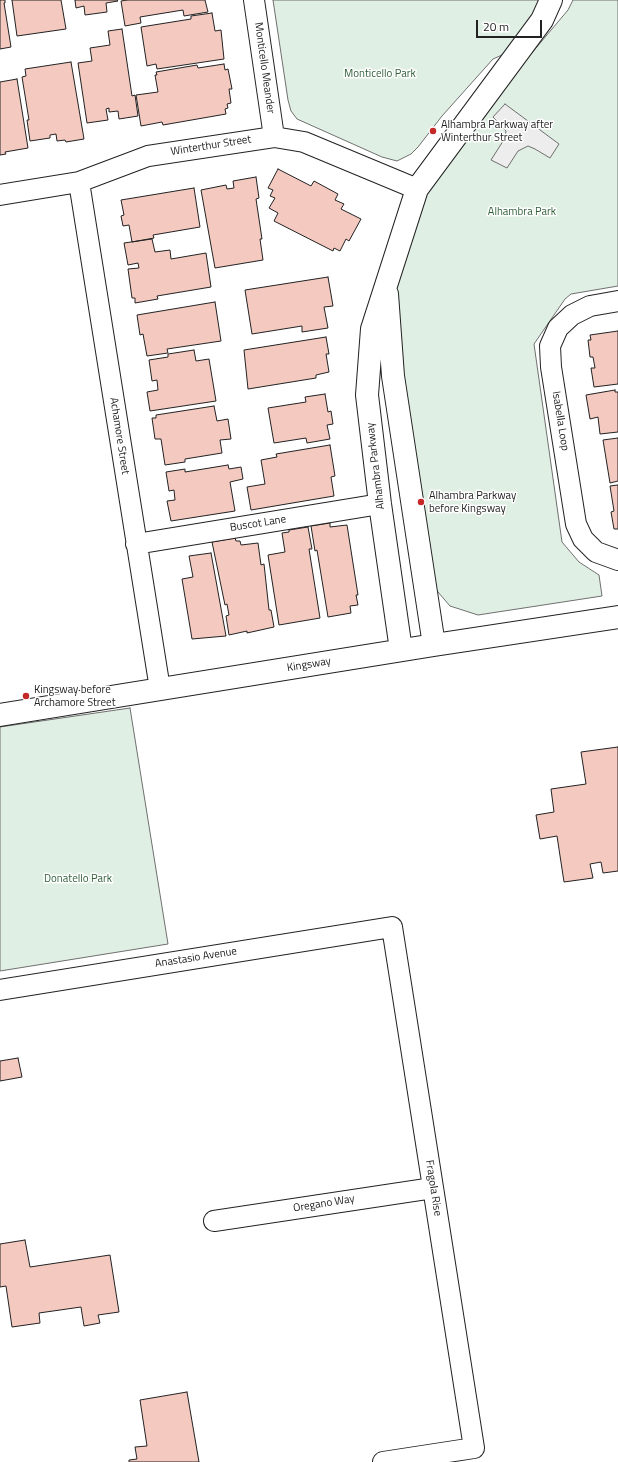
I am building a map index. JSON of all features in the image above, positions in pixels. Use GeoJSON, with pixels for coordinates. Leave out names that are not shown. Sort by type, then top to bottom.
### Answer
{"type":"FeatureCollection","features":[{"type":"Feature","properties":{"kind":"street","name":"Monticello Meander"},"geometry":{"type":"LineString","coordinates":[[254,0],[274,137]]}},
{"type":"Feature","properties":{"kind":"street","name":"Alhambra Parkway"},"geometry":{"type":"LineString","coordinates":[[401,650],[380,504],[367,395],[372,329],[417,189],[542,20],[551,0]]}},
{"type":"Feature","properties":{"kind":"street","name":"Winterthur Street"},"geometry":{"type":"LineString","coordinates":[[0,195],[79,182],[148,156],[274,137],[304,142],[417,189]]}},
{"type":"Feature","properties":{"kind":"street","name":"Achamore Street"},"geometry":{"type":"LineString","coordinates":[[79,182],[160,689]]}},
{"type":"Feature","properties":{"kind":"street","name":"Alhambra Parkway"},"geometry":{"type":"LineString","coordinates":[[386,283],[393,376],[434,645]]}},
{"type":"Feature","properties":{"kind":"street","name":"Isabella Loop"},"geometry":{"type":"LineString","coordinates":[[618,301],[590,306],[572,315],[558,328],[550,346],[551,367],[576,524],[583,539],[596,552],[618,560]]}},
{"type":"Feature","properties":{"kind":"street","name":"Buscot Lane"},"geometry":{"type":"LineString","coordinates":[[136,544],[380,504]]}},
{"type":"Feature","properties":{"kind":"street","name":"Kingsway"},"geometry":{"type":"LineString","coordinates":[[0,715],[401,650],[618,617]]}},
{"type":"Feature","properties":{"kind":"street","name":"Anastasio Avenue"},"geometry":{"type":"LineString","coordinates":[[0,990],[392,927]]}},
{"type":"Feature","properties":{"kind":"street","name":"Fragola Rise"},"geometry":{"type":"LineString","coordinates":[[382,1462],[474,1448],[392,927]]}},
{"type":"Feature","properties":{"kind":"street","name":"Oregano Way"},"geometry":{"type":"LineString","coordinates":[[214,1221],[433,1188]]}},
{"type":"Feature","properties":{"kind":"green space","name":"Monticello Park"},"geometry":{"type":"Polygon","coordinates":[[[273,0],[543,0],[534,18],[502,55],[493,59],[442,116],[418,147],[411,154],[397,161],[382,157],[297,119],[291,111],[288,100],[273,0]]]}},
{"type":"Feature","properties":{"kind":"green space","name":"Alhambra Park"},"geometry":{"type":"Polygon","coordinates":[[[573,0],[618,0],[618,286],[571,294],[565,299],[534,344],[562,542],[579,562],[599,575],[602,596],[478,615],[450,606],[432,585],[387,283],[417,189],[568,10],[573,0]]]}},
{"type":"Feature","properties":{"kind":"green space","name":"Donatello Park"},"geometry":{"type":"Polygon","coordinates":[[[130,708],[168,944],[0,971],[0,727],[130,708]]]}},
{"type":"Feature","properties":{"kind":"shaded area"},"geometry":{"type":"Polygon","coordinates":[[[505,104],[559,144],[550,158],[528,146],[518,151],[507,168],[491,160],[505,138],[506,131],[493,117],[505,104]]]}},
{"type":"Feature","properties":{"kind":"building"},"geometry":{"type":"Polygon","coordinates":[[[0,0],[5,0],[4,3],[11,47],[0,49],[0,0]]]}},
{"type":"Feature","properties":{"kind":"building"},"geometry":{"type":"Polygon","coordinates":[[[12,0],[61,0],[66,29],[17,36],[12,0]]]}},
{"type":"Feature","properties":{"kind":"building"},"geometry":{"type":"Polygon","coordinates":[[[75,0],[118,1],[106,3],[107,12],[85,15],[84,6],[76,8],[75,0]]]}},
{"type":"Feature","properties":{"kind":"building"},"geometry":{"type":"Polygon","coordinates":[[[205,0],[208,12],[184,16],[183,10],[140,17],[141,23],[125,26],[121,1],[205,0]]]}},
{"type":"Feature","properties":{"kind":"building"},"geometry":{"type":"Polygon","coordinates":[[[212,13],[215,31],[221,30],[224,59],[157,69],[156,64],[147,66],[141,27],[191,19],[191,16],[212,13]]]}},
{"type":"Feature","properties":{"kind":"building"},"geometry":{"type":"Polygon","coordinates":[[[122,29],[132,96],[135,95],[138,116],[119,119],[118,111],[109,112],[109,108],[106,109],[108,120],[87,123],[78,63],[92,61],[90,48],[110,45],[108,31],[122,29]]]}},
{"type":"Feature","properties":{"kind":"building"},"geometry":{"type":"Polygon","coordinates":[[[71,62],[84,139],[66,142],[65,140],[57,141],[56,134],[50,135],[50,138],[30,141],[27,120],[29,120],[22,77],[26,76],[25,69],[71,62]]]}},
{"type":"Feature","properties":{"kind":"building"},"geometry":{"type":"Polygon","coordinates":[[[224,64],[225,70],[228,69],[232,89],[229,89],[231,103],[227,104],[228,108],[225,109],[226,114],[163,125],[162,122],[141,126],[136,95],[158,92],[155,75],[157,75],[156,72],[197,65],[198,68],[224,64]]]}},
{"type":"Feature","properties":{"kind":"building"},"geometry":{"type":"Polygon","coordinates":[[[17,79],[28,148],[5,152],[6,154],[0,155],[0,82],[17,79]]]}},
{"type":"Feature","properties":{"kind":"building"},"geometry":{"type":"Polygon","coordinates":[[[278,169],[311,186],[314,181],[338,194],[335,200],[344,204],[341,209],[361,219],[349,241],[346,239],[340,251],[334,248],[333,251],[274,221],[278,213],[269,208],[275,198],[270,196],[273,190],[268,188],[278,169]]]}},
{"type":"Feature","properties":{"kind":"building"},"geometry":{"type":"Polygon","coordinates":[[[256,177],[259,198],[256,199],[262,239],[260,239],[263,260],[215,268],[201,190],[226,185],[227,189],[234,188],[233,181],[256,177]]]}},
{"type":"Feature","properties":{"kind":"building"},"geometry":{"type":"Polygon","coordinates":[[[194,188],[200,227],[153,235],[154,238],[132,242],[129,225],[123,226],[121,216],[124,215],[121,200],[194,188]]]}},
{"type":"Feature","properties":{"kind":"building"},"geometry":{"type":"Polygon","coordinates":[[[152,239],[155,252],[170,250],[171,259],[206,253],[211,287],[157,296],[158,299],[135,303],[135,298],[132,298],[128,269],[139,268],[138,263],[128,265],[124,243],[152,239]]]}},
{"type":"Feature","properties":{"kind":"building"},"geometry":{"type":"Polygon","coordinates":[[[328,277],[333,306],[324,307],[328,328],[302,332],[302,326],[252,334],[245,290],[328,277]]]}},
{"type":"Feature","properties":{"kind":"building"},"geometry":{"type":"Polygon","coordinates":[[[215,302],[221,341],[167,349],[168,353],[147,356],[143,334],[140,335],[137,315],[215,302]]]}},
{"type":"Feature","properties":{"kind":"building"},"geometry":{"type":"Polygon","coordinates":[[[618,331],[618,384],[594,387],[591,368],[595,368],[593,357],[590,357],[588,340],[591,340],[590,335],[618,331]]]}},
{"type":"Feature","properties":{"kind":"building"},"geometry":{"type":"Polygon","coordinates":[[[326,337],[329,354],[326,354],[329,372],[316,375],[316,378],[248,389],[244,350],[326,337]]]}},
{"type":"Feature","properties":{"kind":"building"},"geometry":{"type":"Polygon","coordinates":[[[194,350],[196,361],[209,359],[216,401],[150,411],[147,392],[158,390],[157,380],[152,381],[149,360],[168,357],[168,354],[194,350]]]}},
{"type":"Feature","properties":{"kind":"building"},"geometry":{"type":"Polygon","coordinates":[[[615,390],[615,392],[618,392],[618,432],[600,434],[598,417],[590,419],[586,395],[615,390]]]}},
{"type":"Feature","properties":{"kind":"building"},"geometry":{"type":"Polygon","coordinates":[[[325,394],[328,412],[331,411],[333,424],[327,425],[330,439],[307,443],[306,438],[274,443],[268,408],[306,402],[305,397],[325,394]]]}},
{"type":"Feature","properties":{"kind":"building"},"geometry":{"type":"Polygon","coordinates":[[[214,406],[217,421],[228,419],[231,439],[220,440],[222,453],[185,459],[185,462],[165,465],[161,439],[155,439],[152,418],[156,418],[156,415],[214,406]]]}},
{"type":"Feature","properties":{"kind":"building"},"geometry":{"type":"Polygon","coordinates":[[[618,438],[618,481],[610,483],[603,440],[618,438]]]}},
{"type":"Feature","properties":{"kind":"building"},"geometry":{"type":"Polygon","coordinates":[[[330,445],[335,476],[331,477],[334,496],[251,510],[247,487],[265,484],[261,460],[277,457],[276,454],[330,445]]]}},
{"type":"Feature","properties":{"kind":"building"},"geometry":{"type":"Polygon","coordinates":[[[228,465],[229,469],[241,467],[243,479],[230,482],[235,511],[171,521],[167,501],[175,500],[174,490],[169,491],[166,472],[185,469],[185,472],[228,465]]]}},
{"type":"Feature","properties":{"kind":"building"},"geometry":{"type":"Polygon","coordinates":[[[618,485],[618,529],[614,529],[611,512],[614,511],[610,486],[618,485]]]}},
{"type":"Feature","properties":{"kind":"building"},"geometry":{"type":"Polygon","coordinates":[[[330,523],[330,527],[347,525],[358,595],[356,595],[358,605],[350,606],[351,613],[328,617],[317,550],[315,551],[311,526],[330,523]]]}},
{"type":"Feature","properties":{"kind":"building"},"geometry":{"type":"Polygon","coordinates":[[[308,527],[312,549],[309,549],[320,618],[279,625],[268,555],[285,552],[282,533],[289,532],[289,530],[308,527]]]}},
{"type":"Feature","properties":{"kind":"building"},"geometry":{"type":"Polygon","coordinates":[[[235,538],[236,541],[240,541],[241,545],[258,543],[261,565],[264,564],[269,610],[271,610],[274,627],[229,635],[226,616],[229,615],[227,604],[225,605],[212,542],[235,538]]]}},
{"type":"Feature","properties":{"kind":"building"},"geometry":{"type":"Polygon","coordinates":[[[211,553],[226,636],[192,639],[182,579],[193,577],[189,556],[211,553]]]}},
{"type":"Feature","properties":{"kind":"building"},"geometry":{"type":"Polygon","coordinates":[[[618,747],[618,871],[603,873],[601,862],[590,864],[593,878],[564,882],[557,836],[540,839],[536,815],[554,812],[551,789],[586,784],[581,752],[618,747]]]}},
{"type":"Feature","properties":{"kind":"building"},"geometry":{"type":"Polygon","coordinates":[[[18,1058],[22,1077],[0,1081],[0,1061],[18,1058]]]}},
{"type":"Feature","properties":{"kind":"building"},"geometry":{"type":"Polygon","coordinates":[[[25,1240],[30,1267],[110,1255],[119,1312],[98,1315],[100,1323],[84,1326],[81,1307],[39,1313],[40,1323],[12,1327],[6,1286],[0,1287],[0,1244],[25,1240]]]}},
{"type":"Feature","properties":{"kind":"building"},"geometry":{"type":"Polygon","coordinates":[[[187,1392],[199,1462],[129,1462],[129,1460],[137,1459],[135,1447],[147,1446],[140,1400],[187,1392]]]}},
{"type":"Feature","properties":{"kind":"place","name":"Alhambra Parkway after Winterthur Street"},"geometry":{"type":"Point","coordinates":[433,131]}},
{"type":"Feature","properties":{"kind":"place","name":"Alhambra Parkway before Kingsway"},"geometry":{"type":"Point","coordinates":[421,502]}},
{"type":"Feature","properties":{"kind":"place","name":"Kingsway before Archamore Street"},"geometry":{"type":"Point","coordinates":[26,696]}}]}
